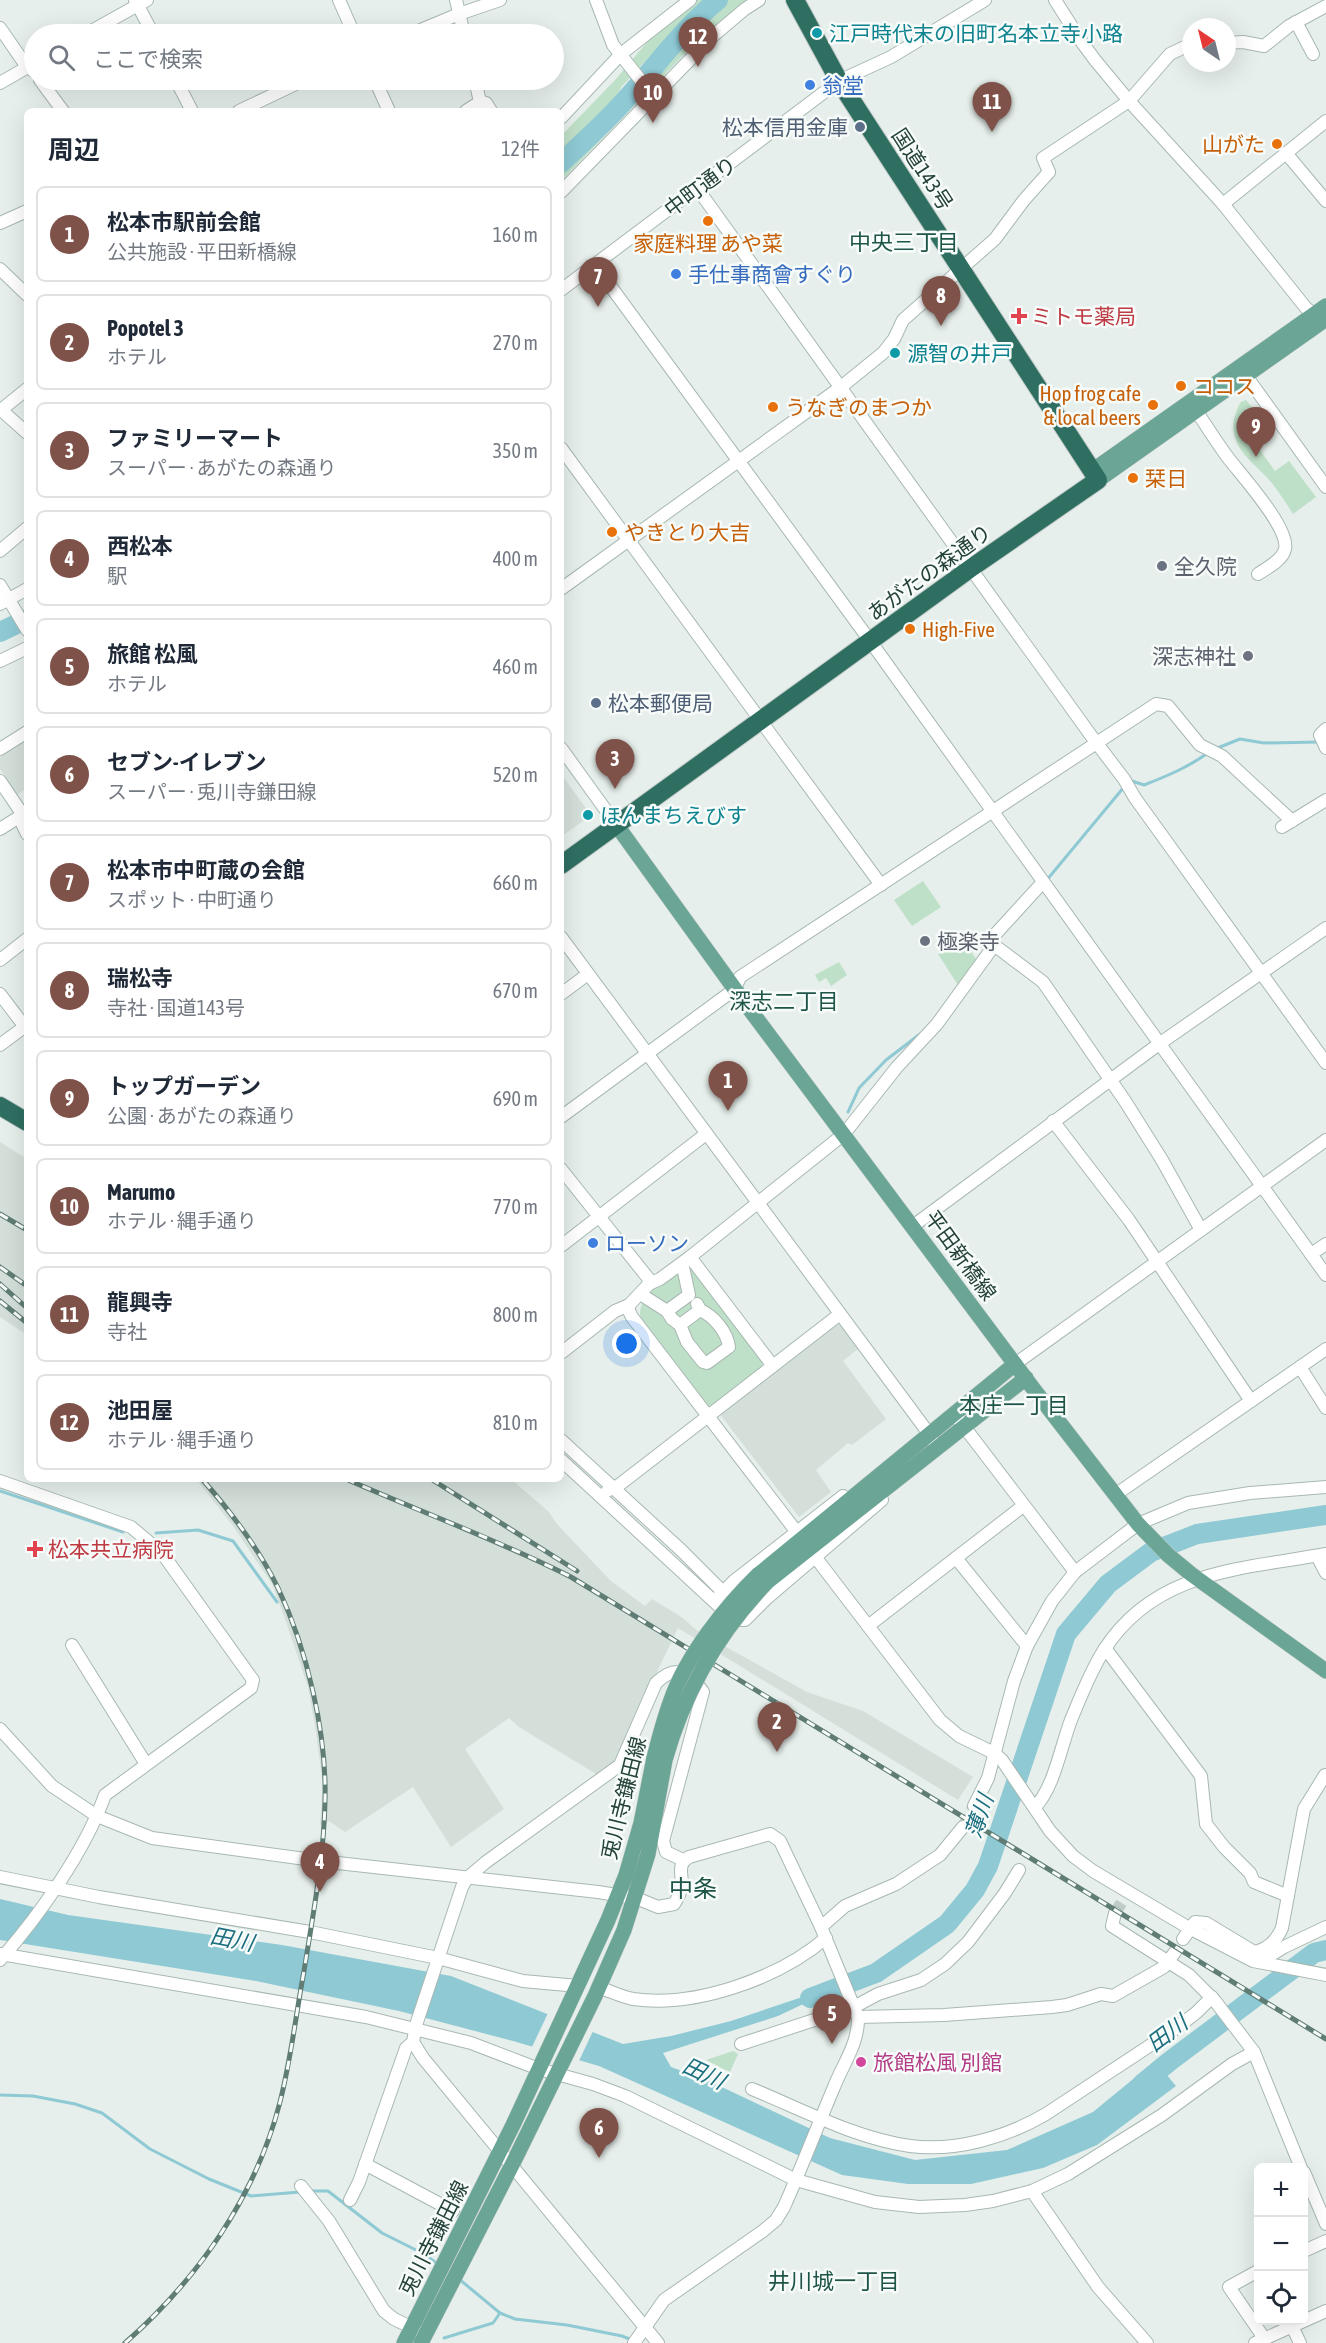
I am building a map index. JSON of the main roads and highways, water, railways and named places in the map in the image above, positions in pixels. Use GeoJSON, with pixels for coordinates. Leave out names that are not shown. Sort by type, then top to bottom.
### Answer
{"type":"FeatureCollection","features":[{"type":"Feature","properties":{"kind":"highway","name":"国道143号"},"geometry":{"type":"LineString","coordinates":[[795,0],[838,81],[1095,476]]}},
{"type":"Feature","properties":{"kind":"highway","name":"あがたの森通り"},"geometry":{"type":"LineString","coordinates":[[564,862],[613,820],[968,564],[1095,476]]}},
{"type":"Feature","properties":{"kind":"highway","name":"あがたの森通り"},"geometry":{"type":"LineString","coordinates":[[564,849],[613,820]]}},
{"type":"Feature","properties":{"kind":"highway"},"geometry":{"type":"LineString","coordinates":[[0,1106],[24,1120]]}},
{"type":"Feature","properties":{"kind":"main road","name":"あがたの森通り"},"geometry":{"type":"LineString","coordinates":[[1095,476],[1323,317]]}},
{"type":"Feature","properties":{"kind":"main road","name":"平田新橋線"},"geometry":{"type":"LineString","coordinates":[[613,820],[843,1134],[1015,1364],[1141,1527],[1168,1555],[1194,1576],[1326,1671]]}},
{"type":"Feature","properties":{"kind":"main road","name":"兎川寺鎌田線"},"geometry":{"type":"LineString","coordinates":[[419,2335],[441,2266],[501,2151],[618,1895],[659,1759],[706,1661],[763,1578],[889,1467],[1015,1364]]}},
{"type":"Feature","properties":{"kind":"main road","name":"兎川寺鎌田線"},"geometry":{"type":"LineString","coordinates":[[763,1578],[905,1475],[1026,1378]]}},
{"type":"Feature","properties":{"kind":"main road","name":"兎川寺鎌田線"},"geometry":{"type":"LineString","coordinates":[[404,2343],[419,2335],[455,2278],[513,2165],[624,1930],[636,1898],[648,1854],[659,1759]]}},
{"type":"Feature","properties":{"kind":"water"},"geometry":{"type":"Polygon","coordinates":[[[0,1899],[68,1915],[282,1945],[451,1976],[623,2044],[671,2036],[731,2021],[856,1979],[778,2016],[663,2053],[671,2067],[707,2080],[830,2138],[915,2160],[1007,2150],[1093,2112],[1155,2061],[1176,2086],[1097,2145],[1043,2168],[971,2184],[908,2184],[842,2175],[599,2066],[513,2041],[399,2011],[256,1981],[0,1940],[0,1899]]]}},
{"type":"Feature","properties":{"kind":"waterway"},"geometry":{"type":"LineString","coordinates":[[564,160],[611,115],[682,35],[718,0]]}},
{"type":"Feature","properties":{"kind":"waterway"},"geometry":{"type":"LineString","coordinates":[[0,632],[24,620]]}},
{"type":"Feature","properties":{"kind":"waterway"},"geometry":{"type":"LineString","coordinates":[[1215,749],[1240,739],[1264,743],[1319,742]]}},
{"type":"Feature","properties":{"kind":"waterway"},"geometry":{"type":"LineString","coordinates":[[1129,783],[1132,781],[1144,785],[1186,767],[1209,752]]}},
{"type":"Feature","properties":{"kind":"waterway"},"geometry":{"type":"LineString","coordinates":[[1046,881],[1124,787]]}},
{"type":"Feature","properties":{"kind":"waterway"},"geometry":{"type":"LineString","coordinates":[[848,1112],[859,1088],[886,1060],[920,1034]]}},
{"type":"Feature","properties":{"kind":"waterway"},"geometry":{"type":"LineString","coordinates":[[0,1491],[123,1532]]}},
{"type":"Feature","properties":{"kind":"waterway","name":"薄川"},"geometry":{"type":"LineString","coordinates":[[810,1998],[876,1973],[947,1924],[975,1890],[988,1866],[1066,1634],[1108,1584],[1151,1552],[1197,1534],[1326,1515]]}},
{"type":"Feature","properties":{"kind":"waterway"},"geometry":{"type":"LineString","coordinates":[[156,1533],[198,1530],[233,1541],[277,1602]]}},
{"type":"Feature","properties":{"kind":"waterway","name":"田川"},"geometry":{"type":"LineString","coordinates":[[1142,2084],[1314,1953],[1326,1950]]}},
{"type":"Feature","properties":{"kind":"waterway"},"geometry":{"type":"LineString","coordinates":[[0,2095],[33,2096],[75,2104],[102,2113],[150,2149],[209,2179],[251,2196],[300,2192]]}},
{"type":"Feature","properties":{"kind":"waterway"},"geometry":{"type":"LineString","coordinates":[[310,2191],[328,2191],[382,2233],[424,2254],[439,2265]]}},
{"type":"Feature","properties":{"kind":"waterway"},"geometry":{"type":"LineString","coordinates":[[459,2279],[500,2313],[515,2319],[567,2325],[632,2340]]}},
{"type":"Feature","properties":{"kind":"waterway"},"geometry":{"type":"LineString","coordinates":[[444,2338],[493,2323],[500,2313]]}},
{"type":"Feature","properties":{"kind":"tunnel"},"geometry":{"type":"LineString","coordinates":[[963,1827],[974,1806]]}},
{"type":"Feature","properties":{"kind":"tunnel"},"geometry":{"type":"LineString","coordinates":[[1115,1913],[1122,1902]]}},
{"type":"Feature","properties":{"kind":"railway"},"geometry":{"type":"LineString","coordinates":[[0,1214],[24,1228]]}},
{"type":"Feature","properties":{"kind":"railway"},"geometry":{"type":"LineString","coordinates":[[0,1267],[24,1284]]}},
{"type":"Feature","properties":{"kind":"railway"},"geometry":{"type":"LineString","coordinates":[[0,1284],[24,1305]]}},
{"type":"Feature","properties":{"kind":"railway"},"geometry":{"type":"LineString","coordinates":[[0,1301],[24,1321]]}},
{"type":"Feature","properties":{"kind":"railway"},"geometry":{"type":"LineString","coordinates":[[125,2343],[177,2292],[200,2263],[240,2203],[256,2170],[280,2102],[290,2053],[323,1843],[325,1801],[323,1748],[313,1692],[298,1638],[278,1588],[262,1559],[234,1518],[204,1482]]}},
{"type":"Feature","properties":{"kind":"railway"},"geometry":{"type":"LineString","coordinates":[[353,1482],[488,1538],[571,1577],[1326,2039]]}},
{"type":"Feature","properties":{"kind":"railway"},"geometry":{"type":"LineString","coordinates":[[436,1482],[577,1571]]}},
{"type":"Feature","properties":{"kind":"place","name":"江戸時代末の旧町名本立寺小路"},"geometry":{"type":"Point","coordinates":[817,33]}},
{"type":"Feature","properties":{"kind":"place","name":"池田屋"},"geometry":{"type":"Point","coordinates":[698,67]}},
{"type":"Feature","properties":{"kind":"place","name":"翁堂"},"geometry":{"type":"Point","coordinates":[810,85]}},
{"type":"Feature","properties":{"kind":"place","name":"Marumo"},"geometry":{"type":"Point","coordinates":[653,123]}},
{"type":"Feature","properties":{"kind":"place","name":"松本信用金庫"},"geometry":{"type":"Point","coordinates":[860,127]}},
{"type":"Feature","properties":{"kind":"place","name":"龍興寺"},"geometry":{"type":"Point","coordinates":[992,132]}},
{"type":"Feature","properties":{"kind":"place","name":"山がた"},"geometry":{"type":"Point","coordinates":[1277,144]}},
{"type":"Feature","properties":{"kind":"place","name":"家庭料理 あや菜"},"geometry":{"type":"Point","coordinates":[708,221]}},
{"type":"Feature","properties":{"kind":"place","name":"手仕事商會すぐり"},"geometry":{"type":"Point","coordinates":[676,274]}},
{"type":"Feature","properties":{"kind":"place","name":"松本市中町蔵の会館"},"geometry":{"type":"Point","coordinates":[598,307]}},
{"type":"Feature","properties":{"kind":"place","name":"ミトモ薬局"},"geometry":{"type":"Point","coordinates":[1019,316]}},
{"type":"Feature","properties":{"kind":"place","name":"瑞松寺"},"geometry":{"type":"Point","coordinates":[941,326]}},
{"type":"Feature","properties":{"kind":"place","name":"源智の井戸"},"geometry":{"type":"Point","coordinates":[895,353]}},
{"type":"Feature","properties":{"kind":"place","name":"ココス"},"geometry":{"type":"Point","coordinates":[1181,386]}},
{"type":"Feature","properties":{"kind":"place","name":"Hop frog cafe & local beers"},"geometry":{"type":"Point","coordinates":[1153,405]}},
{"type":"Feature","properties":{"kind":"place","name":"うなぎのまつか"},"geometry":{"type":"Point","coordinates":[773,407]}},
{"type":"Feature","properties":{"kind":"place","name":"トップガーデン"},"geometry":{"type":"Point","coordinates":[1256,457]}},
{"type":"Feature","properties":{"kind":"place","name":"栞日"},"geometry":{"type":"Point","coordinates":[1133,478]}},
{"type":"Feature","properties":{"kind":"place","name":"やきとり大吉"},"geometry":{"type":"Point","coordinates":[612,532]}},
{"type":"Feature","properties":{"kind":"place","name":"全久院"},"geometry":{"type":"Point","coordinates":[1162,566]}},
{"type":"Feature","properties":{"kind":"place","name":"High-Five"},"geometry":{"type":"Point","coordinates":[910,629]}},
{"type":"Feature","properties":{"kind":"place","name":"深志神社"},"geometry":{"type":"Point","coordinates":[1248,656]}},
{"type":"Feature","properties":{"kind":"place","name":"松本郵便局"},"geometry":{"type":"Point","coordinates":[596,703]}},
{"type":"Feature","properties":{"kind":"place","name":"ファミリーマート"},"geometry":{"type":"Point","coordinates":[615,789]}},
{"type":"Feature","properties":{"kind":"place","name":"ほんまちえびす"},"geometry":{"type":"Point","coordinates":[588,815]}},
{"type":"Feature","properties":{"kind":"place","name":"極楽寺"},"geometry":{"type":"Point","coordinates":[925,941]}},
{"type":"Feature","properties":{"kind":"place","name":"松本市駅前会館"},"geometry":{"type":"Point","coordinates":[728,1111]}},
{"type":"Feature","properties":{"kind":"place","name":"ローソン"},"geometry":{"type":"Point","coordinates":[593,1243]}},
{"type":"Feature","properties":{"kind":"place","name":"松本共立病院"},"geometry":{"type":"Point","coordinates":[35,1549]}},
{"type":"Feature","properties":{"kind":"place","name":"Popotel 3"},"geometry":{"type":"Point","coordinates":[777,1752]}},
{"type":"Feature","properties":{"kind":"place","name":"西松本"},"geometry":{"type":"Point","coordinates":[320,1892]}},
{"type":"Feature","properties":{"kind":"place","name":"旅館 松風"},"geometry":{"type":"Point","coordinates":[832,2044]}},
{"type":"Feature","properties":{"kind":"place","name":"旅館松風 別館"},"geometry":{"type":"Point","coordinates":[861,2062]}},
{"type":"Feature","properties":{"kind":"place","name":"セブン-イレブン"},"geometry":{"type":"Point","coordinates":[599,2158]}},
{"type":"Feature","properties":{"kind":"district","name":"中央三丁目"},"geometry":{"type":"Point","coordinates":[904,242]}},
{"type":"Feature","properties":{"kind":"district","name":"深志二丁目"},"geometry":{"type":"Point","coordinates":[784,1001]}},
{"type":"Feature","properties":{"kind":"district","name":"本庄一丁目"},"geometry":{"type":"Point","coordinates":[1014,1405]}},
{"type":"Feature","properties":{"kind":"district","name":"中条"},"geometry":{"type":"Point","coordinates":[693,1888]}},
{"type":"Feature","properties":{"kind":"district","name":"井川城一丁目"},"geometry":{"type":"Point","coordinates":[834,2281]}}]}
